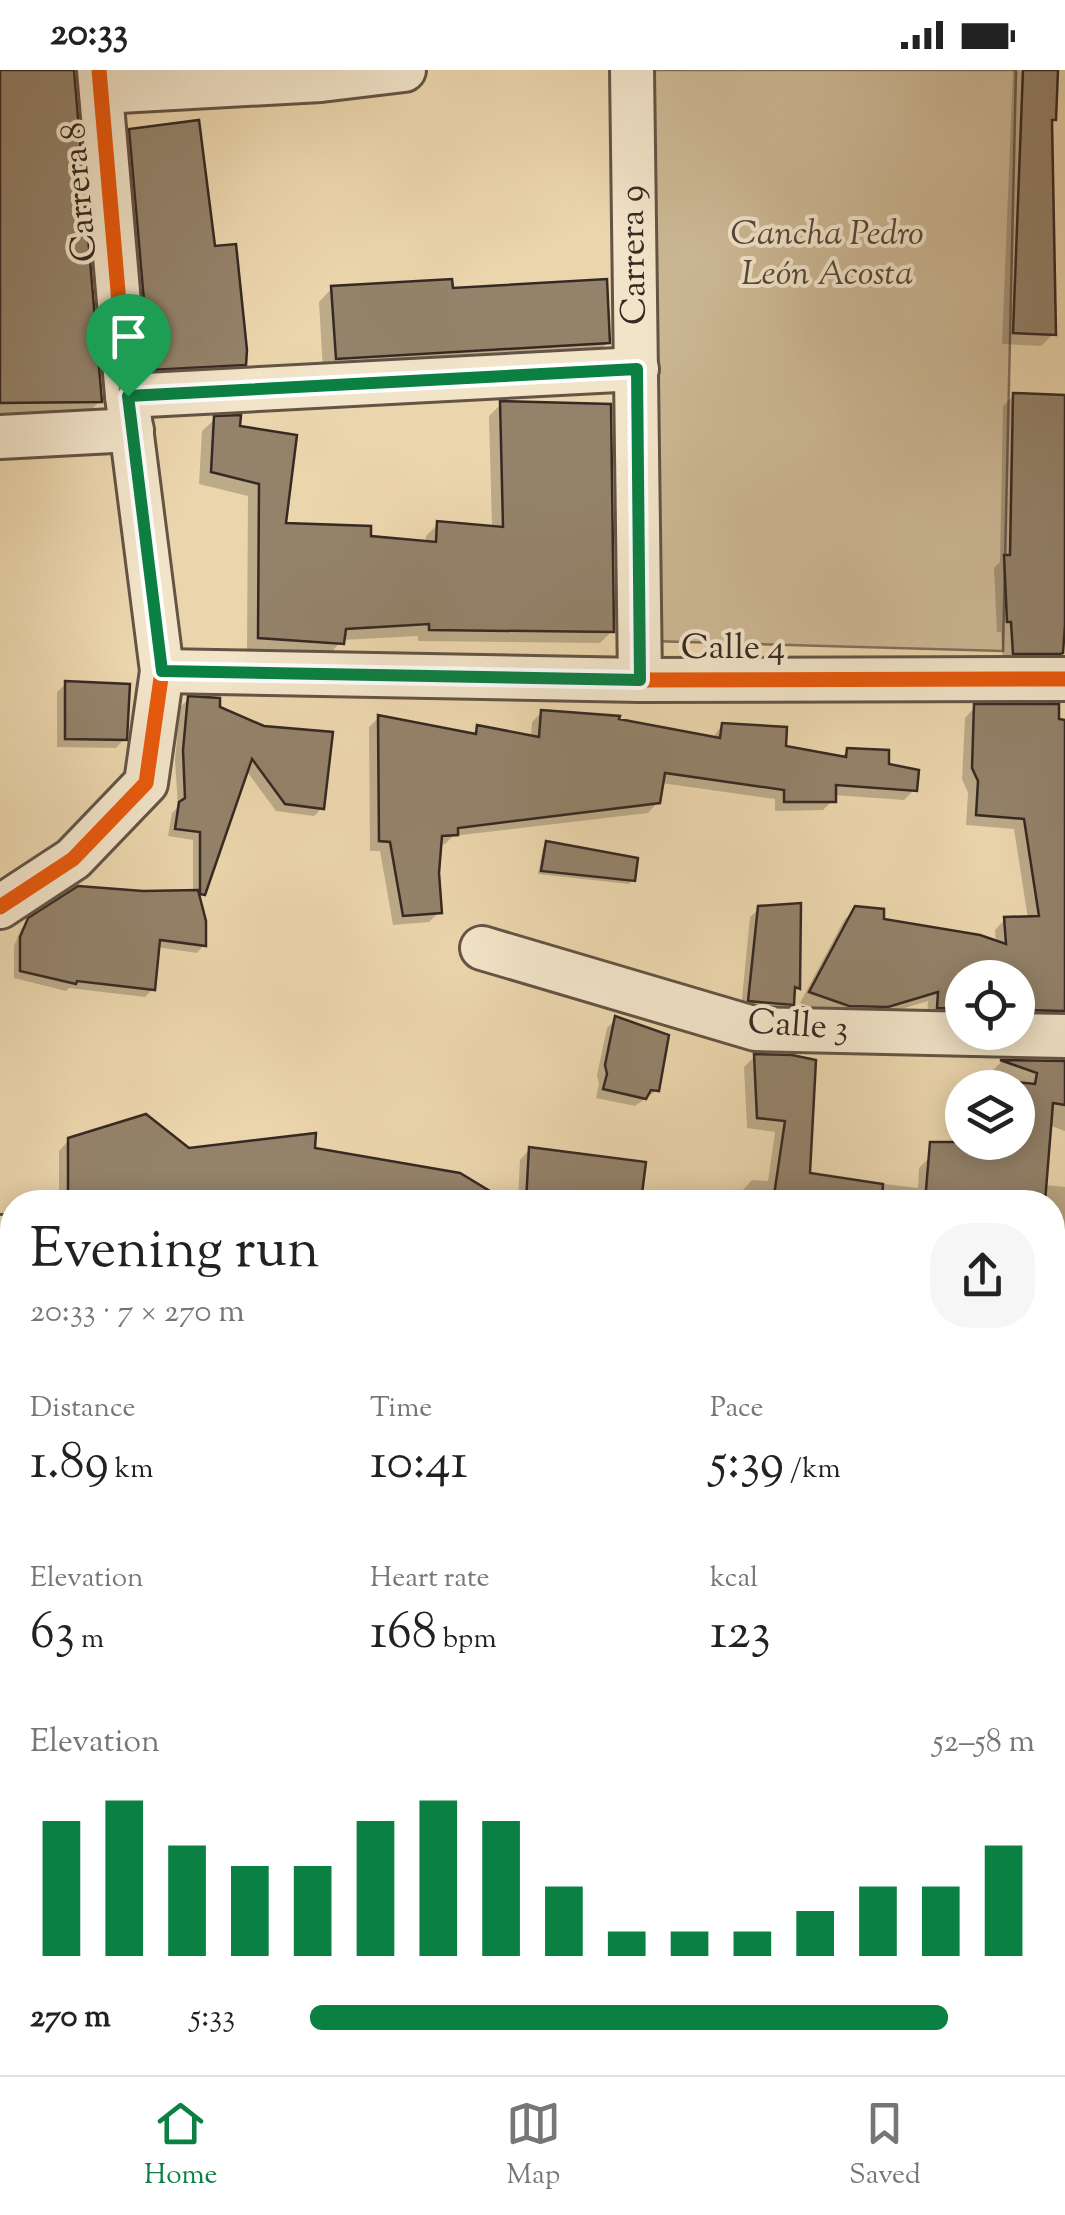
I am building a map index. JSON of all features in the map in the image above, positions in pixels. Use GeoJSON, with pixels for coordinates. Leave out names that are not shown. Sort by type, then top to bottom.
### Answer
{"type":"FeatureCollection","features":[{"type":"Feature","properties":{"kind":"street"},"geometry":{"type":"LineString","coordinates":[[100,81],[404,70]]}},
{"type":"Feature","properties":{"kind":"street","name":"Carrera 9"},"geometry":{"type":"LineString","coordinates":[[632,70],[640,680]]}},
{"type":"Feature","properties":{"kind":"street","name":"Carrera 8"},"geometry":{"type":"LineString","coordinates":[[4,904],[73,859],[146,784],[162,671],[130,413],[100,81]]}},
{"type":"Feature","properties":{"kind":"street"},"geometry":{"type":"LineString","coordinates":[[0,437],[130,413],[637,369]]}},
{"type":"Feature","properties":{"kind":"street","name":"Calle 4"},"geometry":{"type":"LineString","coordinates":[[162,671],[640,680],[1065,679]]}},
{"type":"Feature","properties":{"kind":"street","name":"Calle 3"},"geometry":{"type":"LineString","coordinates":[[482,948],[756,1030],[1065,1036]]}},
{"type":"Feature","properties":{"kind":"green space","name":"Cancha Pedro León Acosta"},"geometry":{"type":"Polygon","coordinates":[[[640,70],[1016,70],[1003,651],[651,641],[640,70]]]}},
{"type":"Feature","properties":{"kind":"building"},"geometry":{"type":"Polygon","coordinates":[[[0,70],[74,70],[102,402],[0,403],[0,70]]]}},
{"type":"Feature","properties":{"kind":"building"},"geometry":{"type":"Polygon","coordinates":[[[1023,70],[1058,70],[1056,120],[1052,120],[1056,335],[1013,333],[1023,70]]]}},
{"type":"Feature","properties":{"kind":"building"},"geometry":{"type":"Polygon","coordinates":[[[199,120],[215,246],[236,244],[246,365],[150,370],[129,129],[199,120]]]}},
{"type":"Feature","properties":{"kind":"building"},"geometry":{"type":"Polygon","coordinates":[[[452,279],[453,288],[607,279],[610,343],[336,359],[331,286],[452,279]]]}},
{"type":"Feature","properties":{"kind":"building"},"geometry":{"type":"Polygon","coordinates":[[[1013,393],[1065,395],[1065,625],[1060,654],[1013,654],[1011,622],[1007,622],[1004,555],[1010,555],[1013,393]]]}},
{"type":"Feature","properties":{"kind":"building"},"geometry":{"type":"Polygon","coordinates":[[[500,401],[611,404],[614,632],[429,630],[429,624],[346,629],[344,644],[258,638],[259,484],[211,472],[214,416],[241,415],[240,426],[297,435],[286,523],[371,526],[371,536],[436,542],[437,521],[503,527],[500,401]]]}},
{"type":"Feature","properties":{"kind":"building"},"geometry":{"type":"Polygon","coordinates":[[[65,681],[130,684],[127,740],[65,739],[65,681]]]}},
{"type":"Feature","properties":{"kind":"building"},"geometry":{"type":"Polygon","coordinates":[[[188,696],[220,698],[220,707],[264,726],[333,732],[324,809],[285,804],[252,759],[205,895],[200,894],[200,832],[175,829],[179,802],[185,798],[183,750],[188,696]]]}},
{"type":"Feature","properties":{"kind":"building"},"geometry":{"type":"Polygon","coordinates":[[[974,704],[1059,704],[1059,719],[1065,720],[1065,1011],[1035,1010],[1035,960],[945,960],[945,1008],[937,1008],[938,992],[888,1007],[849,1006],[809,992],[855,906],[884,909],[884,919],[980,935],[1006,944],[1004,917],[1039,916],[1024,819],[976,815],[978,781],[972,768],[974,704]]]}},
{"type":"Feature","properties":{"kind":"building"},"geometry":{"type":"Polygon","coordinates":[[[541,710],[620,716],[619,719],[720,738],[722,723],[787,727],[786,746],[846,757],[847,748],[889,750],[889,764],[919,770],[917,791],[836,785],[836,802],[784,802],[784,790],[665,773],[660,803],[458,828],[458,835],[442,836],[442,913],[403,916],[390,842],[379,841],[378,715],[476,734],[477,725],[539,737],[541,710]]]}},
{"type":"Feature","properties":{"kind":"building"},"geometry":{"type":"Polygon","coordinates":[[[546,841],[638,858],[635,881],[541,871],[546,841]]]}},
{"type":"Feature","properties":{"kind":"building"},"geometry":{"type":"Polygon","coordinates":[[[78,886],[198,890],[206,921],[206,946],[160,940],[155,990],[77,981],[76,984],[20,971],[20,937],[28,918],[78,886]]]}},
{"type":"Feature","properties":{"kind":"building"},"geometry":{"type":"Polygon","coordinates":[[[801,903],[800,989],[795,987],[794,1005],[748,1001],[758,906],[801,903]]]}},
{"type":"Feature","properties":{"kind":"building"},"geometry":{"type":"Polygon","coordinates":[[[615,1016],[669,1035],[659,1091],[651,1090],[646,1099],[603,1089],[615,1016]]]}},
{"type":"Feature","properties":{"kind":"building"},"geometry":{"type":"Polygon","coordinates":[[[754,1054],[816,1060],[810,1173],[883,1184],[883,1190],[775,1190],[785,1121],[757,1118],[754,1054]]]}},
{"type":"Feature","properties":{"kind":"building"},"geometry":{"type":"Polygon","coordinates":[[[1000,1060],[1065,1061],[1065,1105],[1053,1103],[1046,1190],[926,1190],[930,1142],[945,1142],[945,1160],[1035,1160],[1035,1070],[1000,1060]]]}},
{"type":"Feature","properties":{"kind":"building"},"geometry":{"type":"Polygon","coordinates":[[[146,1114],[189,1148],[316,1133],[315,1148],[460,1173],[488,1190],[68,1190],[68,1138],[146,1114]]]}},
{"type":"Feature","properties":{"kind":"building"},"geometry":{"type":"Polygon","coordinates":[[[529,1147],[646,1162],[642,1190],[527,1190],[529,1147]]]}},
{"type":"Feature","properties":{"kind":"cycle path"},"geometry":{"type":"LineString","coordinates":[[0,907],[73,859],[146,783],[162,671],[127,396],[99,70]]}},
{"type":"Feature","properties":{"kind":"cycle path"},"geometry":{"type":"LineString","coordinates":[[162,671],[640,680],[1065,679]]}},
{"type":"Feature","properties":{"kind":"route"},"geometry":{"type":"LineString","coordinates":[[637,369],[640,680],[162,671],[128,396],[637,369]]}}]}
